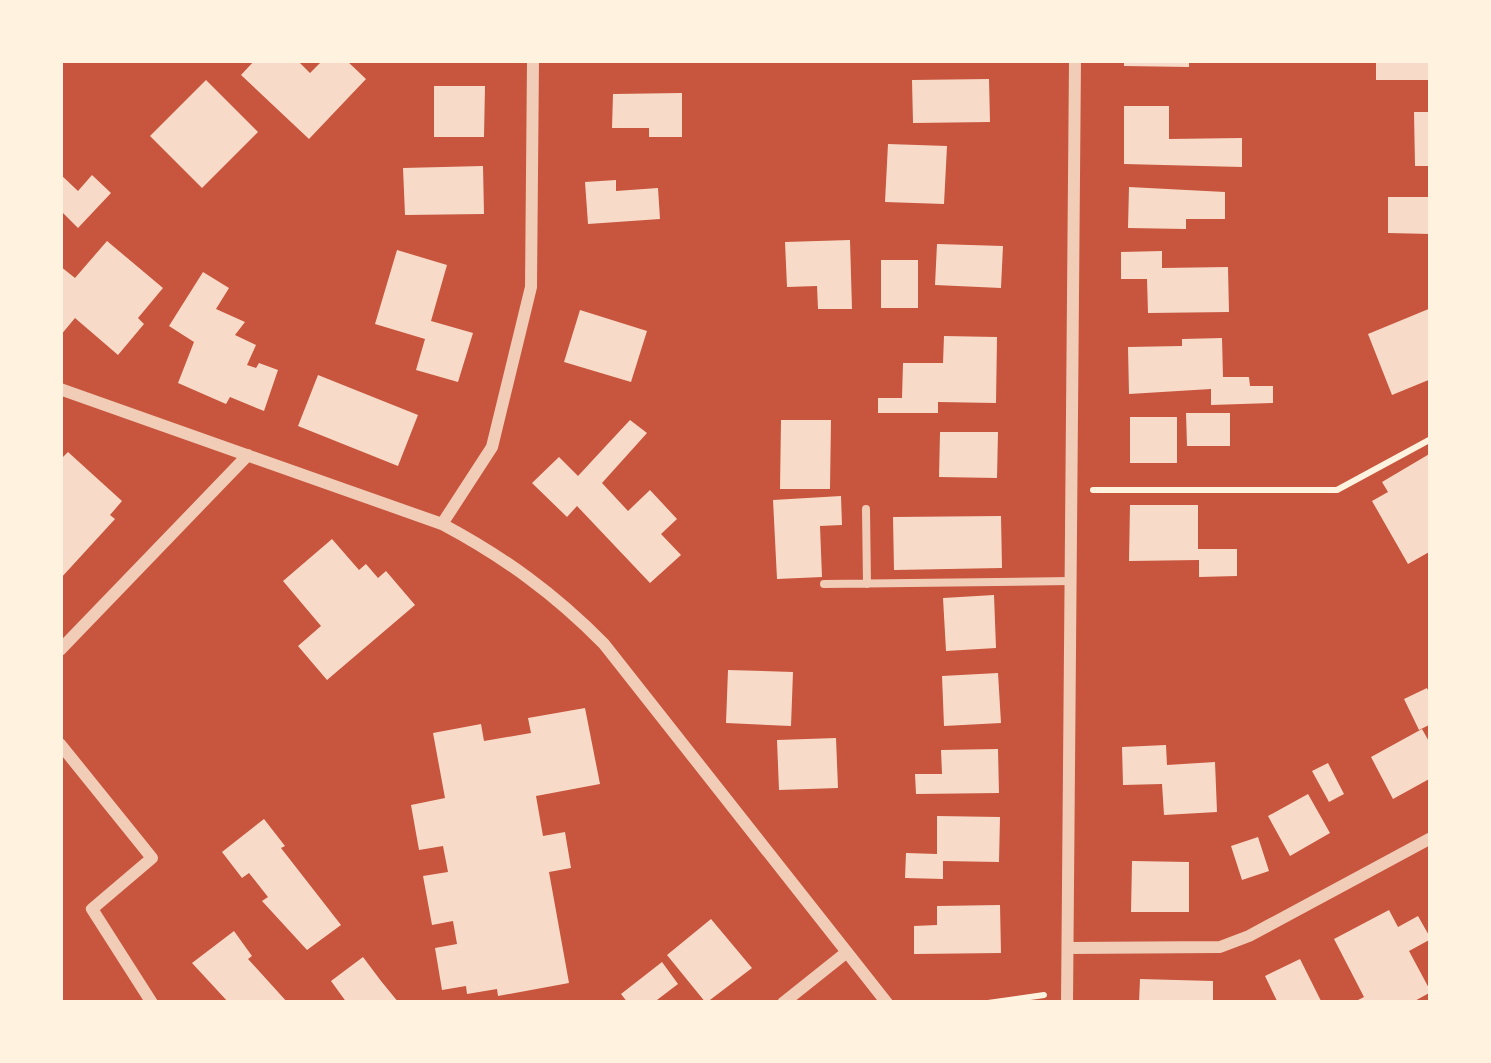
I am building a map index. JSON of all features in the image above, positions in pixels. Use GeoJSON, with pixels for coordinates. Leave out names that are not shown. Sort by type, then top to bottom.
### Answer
{"type":"FeatureCollection","features":[{"type":"Feature","properties":{"kind":"street"},"geometry":{"type":"LineString","coordinates":[[442,524],[492,447],[531,287],[533,60]]}},
{"type":"Feature","properties":{"kind":"street"},"geometry":{"type":"LineString","coordinates":[[1067,997],[1075,60]]}},
{"type":"Feature","properties":{"kind":"street"},"geometry":{"type":"LineString","coordinates":[[60,389],[442,524],[497,553],[560,598],[604,644],[887,1003]]}},
{"type":"Feature","properties":{"kind":"street"},"geometry":{"type":"LineString","coordinates":[[60,650],[248,455]]}},
{"type":"Feature","properties":{"kind":"street"},"geometry":{"type":"LineString","coordinates":[[60,744],[152,858],[92,909],[152,1003]]}},
{"type":"Feature","properties":{"kind":"street"},"geometry":{"type":"LineString","coordinates":[[1068,948],[1220,946],[1250,936],[1431,838]]}},
{"type":"Feature","properties":{"kind":"street"},"geometry":{"type":"LineString","coordinates":[[783,1003],[847,952]]}},
{"type":"Feature","properties":{"kind":"lane"},"geometry":{"type":"LineString","coordinates":[[866,509],[867,584]]}},
{"type":"Feature","properties":{"kind":"lane"},"geometry":{"type":"LineString","coordinates":[[824,584],[1072,581]]}},
{"type":"Feature","properties":{"kind":"path"},"geometry":{"type":"LineString","coordinates":[[1072,490],[1337,490],[1431,439]]}},
{"type":"Feature","properties":{"kind":"path"},"geometry":{"type":"LineString","coordinates":[[988,1003],[1067,997]]}},
{"type":"Feature","properties":{"kind":"building"},"geometry":{"type":"Polygon","coordinates":[[[255,60],[297,60],[310,73],[323,60],[346,60],[366,79],[309,139],[241,75],[255,60]]]}},
{"type":"Feature","properties":{"kind":"building"},"geometry":{"type":"Polygon","coordinates":[[[1124,60],[1189,60],[1189,67],[1124,66],[1124,60]]]}},
{"type":"Feature","properties":{"kind":"building"},"geometry":{"type":"Polygon","coordinates":[[[1376,60],[1431,60],[1431,80],[1376,80],[1376,60]]]}},
{"type":"Feature","properties":{"kind":"building"},"geometry":{"type":"Polygon","coordinates":[[[989,79],[990,122],[913,123],[912,80],[989,79]]]}},
{"type":"Feature","properties":{"kind":"building"},"geometry":{"type":"Polygon","coordinates":[[[206,80],[258,132],[202,188],[150,136],[206,80]]]}},
{"type":"Feature","properties":{"kind":"building"},"geometry":{"type":"Polygon","coordinates":[[[434,86],[485,86],[484,137],[434,137],[434,86]]]}},
{"type":"Feature","properties":{"kind":"building"},"geometry":{"type":"Polygon","coordinates":[[[682,93],[682,137],[649,137],[649,128],[612,128],[613,94],[682,93]]]}},
{"type":"Feature","properties":{"kind":"building"},"geometry":{"type":"Polygon","coordinates":[[[1124,106],[1169,106],[1169,139],[1242,138],[1242,167],[1124,164],[1124,106]]]}},
{"type":"Feature","properties":{"kind":"building"},"geometry":{"type":"Polygon","coordinates":[[[1414,112],[1431,112],[1431,166],[1415,166],[1414,112]]]}},
{"type":"Feature","properties":{"kind":"building"},"geometry":{"type":"Polygon","coordinates":[[[888,144],[947,146],[944,204],[885,202],[888,144]]]}},
{"type":"Feature","properties":{"kind":"building"},"geometry":{"type":"Polygon","coordinates":[[[483,166],[484,214],[405,215],[403,168],[483,166]]]}},
{"type":"Feature","properties":{"kind":"building"},"geometry":{"type":"Polygon","coordinates":[[[60,174],[78,191],[92,175],[111,193],[78,228],[60,210],[60,174]]]}},
{"type":"Feature","properties":{"kind":"building"},"geometry":{"type":"Polygon","coordinates":[[[616,180],[616,191],[658,188],[660,219],[588,224],[585,182],[616,180]]]}},
{"type":"Feature","properties":{"kind":"building"},"geometry":{"type":"Polygon","coordinates":[[[1129,187],[1225,192],[1225,219],[1186,219],[1186,229],[1128,228],[1129,187]]]}},
{"type":"Feature","properties":{"kind":"building"},"geometry":{"type":"Polygon","coordinates":[[[1388,197],[1431,197],[1431,234],[1388,233],[1388,197]]]}},
{"type":"Feature","properties":{"kind":"building"},"geometry":{"type":"Polygon","coordinates":[[[850,240],[852,309],[818,309],[817,286],[787,287],[785,242],[850,240]]]}},
{"type":"Feature","properties":{"kind":"building"},"geometry":{"type":"Polygon","coordinates":[[[107,241],[163,288],[138,318],[144,324],[118,355],[75,318],[60,336],[60,266],[75,278],[107,241]]]}},
{"type":"Feature","properties":{"kind":"building"},"geometry":{"type":"Polygon","coordinates":[[[937,244],[1003,246],[1001,288],[935,285],[937,244]]]}},
{"type":"Feature","properties":{"kind":"building"},"geometry":{"type":"Polygon","coordinates":[[[397,250],[447,265],[431,321],[473,333],[458,382],[416,370],[425,339],[375,324],[397,250]]]}},
{"type":"Feature","properties":{"kind":"building"},"geometry":{"type":"Polygon","coordinates":[[[1162,251],[1162,268],[1228,267],[1229,312],[1148,313],[1147,279],[1121,279],[1121,252],[1162,251]]]}},
{"type":"Feature","properties":{"kind":"building"},"geometry":{"type":"Polygon","coordinates":[[[881,260],[918,260],[918,308],[881,308],[881,260]]]}},
{"type":"Feature","properties":{"kind":"building"},"geometry":{"type":"Polygon","coordinates":[[[203,272],[229,288],[216,309],[245,322],[235,335],[256,345],[247,365],[256,368],[259,363],[278,370],[264,411],[230,397],[226,404],[178,383],[194,342],[169,326],[203,272]]]}},
{"type":"Feature","properties":{"kind":"building"},"geometry":{"type":"Polygon","coordinates":[[[1431,308],[1431,379],[1392,395],[1368,334],[1431,308]]]}},
{"type":"Feature","properties":{"kind":"building"},"geometry":{"type":"Polygon","coordinates":[[[580,310],[647,331],[631,382],[564,362],[580,310]]]}},
{"type":"Feature","properties":{"kind":"building"},"geometry":{"type":"Polygon","coordinates":[[[944,336],[997,337],[996,403],[938,402],[938,413],[878,413],[878,398],[902,398],[903,363],[943,363],[944,336]]]}},
{"type":"Feature","properties":{"kind":"building"},"geometry":{"type":"Polygon","coordinates":[[[1222,338],[1223,377],[1249,377],[1250,386],[1273,386],[1273,403],[1211,405],[1211,389],[1129,394],[1128,347],[1182,346],[1182,339],[1222,338]]]}},
{"type":"Feature","properties":{"kind":"building"},"geometry":{"type":"Polygon","coordinates":[[[318,375],[418,415],[398,466],[298,426],[318,375]]]}},
{"type":"Feature","properties":{"kind":"building"},"geometry":{"type":"Polygon","coordinates":[[[1186,413],[1230,413],[1230,446],[1187,446],[1186,413]]]}},
{"type":"Feature","properties":{"kind":"building"},"geometry":{"type":"Polygon","coordinates":[[[1130,417],[1177,417],[1177,463],[1130,463],[1130,417]]]}},
{"type":"Feature","properties":{"kind":"building"},"geometry":{"type":"Polygon","coordinates":[[[630,420],[647,433],[602,483],[628,511],[650,490],[677,519],[661,534],[681,555],[650,583],[577,506],[567,517],[532,483],[559,457],[578,476],[630,420]]]}},
{"type":"Feature","properties":{"kind":"building"},"geometry":{"type":"Polygon","coordinates":[[[781,420],[831,420],[830,489],[780,489],[781,420]]]}},
{"type":"Feature","properties":{"kind":"building"},"geometry":{"type":"Polygon","coordinates":[[[940,432],[998,432],[997,478],[939,477],[940,432]]]}},
{"type":"Feature","properties":{"kind":"building"},"geometry":{"type":"Polygon","coordinates":[[[68,452],[122,501],[110,515],[115,519],[60,579],[60,460],[68,452]]]}},
{"type":"Feature","properties":{"kind":"building"},"geometry":{"type":"Polygon","coordinates":[[[1431,453],[1431,551],[1408,564],[1372,501],[1388,492],[1382,482],[1431,453]]]}},
{"type":"Feature","properties":{"kind":"building"},"geometry":{"type":"Polygon","coordinates":[[[841,496],[842,525],[820,526],[822,577],[777,579],[773,500],[841,496]]]}},
{"type":"Feature","properties":{"kind":"building"},"geometry":{"type":"Polygon","coordinates":[[[1130,505],[1198,505],[1198,549],[1237,549],[1237,576],[1199,577],[1199,560],[1129,561],[1130,505]]]}},
{"type":"Feature","properties":{"kind":"building"},"geometry":{"type":"Polygon","coordinates":[[[1001,516],[1002,568],[894,570],[893,517],[1001,516]]]}},
{"type":"Feature","properties":{"kind":"building"},"geometry":{"type":"Polygon","coordinates":[[[332,539],[359,570],[366,564],[378,578],[386,571],[415,605],[327,680],[298,646],[321,626],[283,581],[332,539]]]}},
{"type":"Feature","properties":{"kind":"building"},"geometry":{"type":"Polygon","coordinates":[[[994,595],[996,648],[946,651],[943,598],[994,595]]]}},
{"type":"Feature","properties":{"kind":"building"},"geometry":{"type":"Polygon","coordinates":[[[728,670],[793,672],[791,726],[726,723],[728,670]]]}},
{"type":"Feature","properties":{"kind":"building"},"geometry":{"type":"Polygon","coordinates":[[[998,673],[1001,723],[944,726],[942,676],[998,673]]]}},
{"type":"Feature","properties":{"kind":"building"},"geometry":{"type":"Polygon","coordinates":[[[1427,688],[1431,724],[1419,730],[1404,699],[1427,688]]]}},
{"type":"Feature","properties":{"kind":"building"},"geometry":{"type":"Polygon","coordinates":[[[585,708],[600,784],[536,796],[543,836],[565,832],[571,868],[549,872],[569,983],[498,996],[497,989],[467,994],[466,986],[442,990],[435,948],[457,944],[453,921],[432,925],[423,876],[448,872],[443,846],[419,850],[411,805],[445,798],[433,733],[481,724],[484,741],[531,733],[528,718],[585,708]]]}},
{"type":"Feature","properties":{"kind":"building"},"geometry":{"type":"Polygon","coordinates":[[[1422,729],[1431,745],[1431,778],[1393,799],[1371,757],[1422,729]]]}},
{"type":"Feature","properties":{"kind":"building"},"geometry":{"type":"Polygon","coordinates":[[[836,738],[838,788],[779,790],[777,740],[836,738]]]}},
{"type":"Feature","properties":{"kind":"building"},"geometry":{"type":"Polygon","coordinates":[[[1166,745],[1167,765],[1215,762],[1217,812],[1164,815],[1162,784],[1123,785],[1122,747],[1166,745]]]}},
{"type":"Feature","properties":{"kind":"building"},"geometry":{"type":"Polygon","coordinates":[[[998,749],[999,793],[916,794],[915,774],[942,774],[941,750],[998,749]]]}},
{"type":"Feature","properties":{"kind":"building"},"geometry":{"type":"Polygon","coordinates":[[[1328,763],[1344,794],[1329,802],[1312,771],[1328,763]]]}},
{"type":"Feature","properties":{"kind":"building"},"geometry":{"type":"Polygon","coordinates":[[[1308,794],[1330,833],[1290,856],[1268,816],[1308,794]]]}},
{"type":"Feature","properties":{"kind":"building"},"geometry":{"type":"Polygon","coordinates":[[[937,816],[1000,817],[999,862],[943,861],[943,879],[905,878],[906,853],[937,854],[937,816]]]}},
{"type":"Feature","properties":{"kind":"building"},"geometry":{"type":"Polygon","coordinates":[[[264,819],[341,925],[307,950],[262,901],[268,897],[249,873],[242,878],[222,852],[264,819]]]}},
{"type":"Feature","properties":{"kind":"building"},"geometry":{"type":"Polygon","coordinates":[[[1258,837],[1269,871],[1242,880],[1231,846],[1258,837]]]}},
{"type":"Feature","properties":{"kind":"building"},"geometry":{"type":"Polygon","coordinates":[[[1132,861],[1189,862],[1189,912],[1131,912],[1132,861]]]}},
{"type":"Feature","properties":{"kind":"building"},"geometry":{"type":"Polygon","coordinates":[[[1000,905],[1001,953],[914,954],[914,926],[937,925],[937,906],[1000,905]]]}},
{"type":"Feature","properties":{"kind":"building"},"geometry":{"type":"Polygon","coordinates":[[[1389,910],[1398,927],[1418,916],[1431,939],[1409,951],[1431,992],[1411,1003],[1352,1003],[1364,997],[1334,939],[1389,910]]]}},
{"type":"Feature","properties":{"kind":"building"},"geometry":{"type":"Polygon","coordinates":[[[711,919],[752,968],[706,1003],[667,955],[711,919]]]}},
{"type":"Feature","properties":{"kind":"building"},"geometry":{"type":"Polygon","coordinates":[[[234,931],[252,956],[248,959],[288,1003],[229,1003],[192,963],[234,931]]]}},
{"type":"Feature","properties":{"kind":"building"},"geometry":{"type":"Polygon","coordinates":[[[363,957],[399,1003],[347,1003],[331,981],[363,957]]]}},
{"type":"Feature","properties":{"kind":"building"},"geometry":{"type":"Polygon","coordinates":[[[1300,959],[1322,1003],[1278,1003],[1265,976],[1300,959]]]}},
{"type":"Feature","properties":{"kind":"building"},"geometry":{"type":"Polygon","coordinates":[[[662,962],[678,984],[653,1003],[628,1003],[621,994],[662,962]]]}},
{"type":"Feature","properties":{"kind":"building"},"geometry":{"type":"Polygon","coordinates":[[[1140,979],[1213,981],[1213,1003],[1139,1003],[1140,979]]]}}]}
